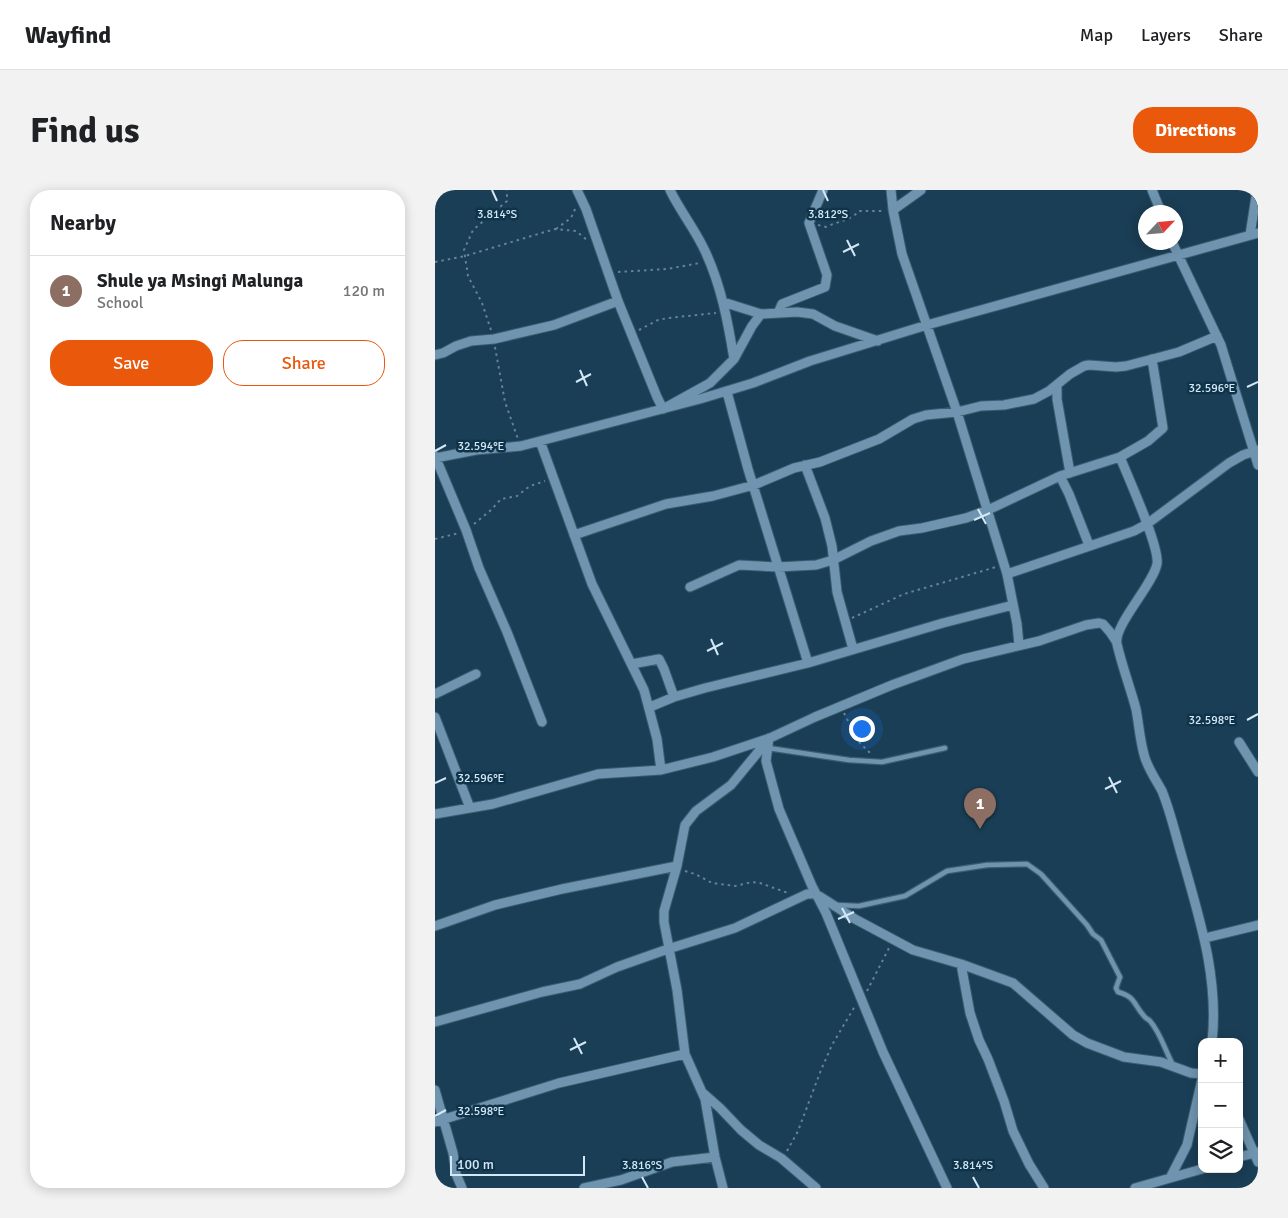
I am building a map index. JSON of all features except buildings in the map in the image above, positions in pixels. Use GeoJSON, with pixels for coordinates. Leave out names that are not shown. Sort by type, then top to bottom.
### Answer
{"type":"FeatureCollection","features":[{"type":"Feature","properties":{"kind":"street"},"geometry":{"type":"LineString","coordinates":[[662,190],[672,194],[701,241],[723,302],[734,359]]}},
{"type":"Feature","properties":{"kind":"street"},"geometry":{"type":"LineString","coordinates":[[778,313],[782,304],[825,287],[827,275],[809,223],[823,190]]}},
{"type":"Feature","properties":{"kind":"street"},"geometry":{"type":"LineString","coordinates":[[891,190],[902,254],[957,412],[1007,574],[1019,645]]}},
{"type":"Feature","properties":{"kind":"street"},"geometry":{"type":"LineString","coordinates":[[893,210],[921,190]]}},
{"type":"Feature","properties":{"kind":"street"},"geometry":{"type":"LineString","coordinates":[[1152,190],[1158,205]]}},
{"type":"Feature","properties":{"kind":"street"},"geometry":{"type":"LineString","coordinates":[[542,722],[507,632],[479,568],[466,530],[435,458],[476,450],[521,446],[540,442],[727,392],[810,361],[927,325],[1254,234],[1257,190]]}},
{"type":"Feature","properties":{"kind":"street"},"geometry":{"type":"LineString","coordinates":[[578,193],[586,209],[618,301],[663,409]]}},
{"type":"Feature","properties":{"kind":"street"},"geometry":{"type":"LineString","coordinates":[[1175,250],[1221,345],[1256,451],[1258,465]]}},
{"type":"Feature","properties":{"kind":"street"},"geometry":{"type":"LineString","coordinates":[[435,355],[443,354],[456,346],[471,341],[494,339],[554,325],[618,301]]}},
{"type":"Feature","properties":{"kind":"street"},"geometry":{"type":"LineString","coordinates":[[723,302],[761,314],[797,312],[813,314],[835,326],[877,341]]}},
{"type":"Feature","properties":{"kind":"street"},"geometry":{"type":"LineString","coordinates":[[663,409],[710,383],[734,359],[752,326],[761,314]]}},
{"type":"Feature","properties":{"kind":"street"},"geometry":{"type":"LineString","coordinates":[[573,535],[667,504],[713,496],[754,485],[794,468],[820,462],[879,439],[913,419],[927,415],[957,412],[981,406],[1019,402],[1034,398],[1057,386],[1070,374],[1084,366],[1116,367],[1179,352],[1217,336]]}},
{"type":"Feature","properties":{"kind":"street"},"geometry":{"type":"LineString","coordinates":[[690,587],[739,565],[777,567],[816,565],[833,560],[871,541],[899,531],[966,518],[988,510],[1060,476],[1120,457],[1148,441],[1163,428],[1151,358]]}},
{"type":"Feature","properties":{"kind":"street"},"geometry":{"type":"LineString","coordinates":[[1057,386],[1057,399],[1070,473]]}},
{"type":"Feature","properties":{"kind":"street"},"geometry":{"type":"LineString","coordinates":[[727,392],[777,567],[808,663]]}},
{"type":"Feature","properties":{"kind":"street"},"geometry":{"type":"LineString","coordinates":[[540,442],[592,584],[644,690],[650,707],[661,770]]}},
{"type":"Feature","properties":{"kind":"street"},"geometry":{"type":"LineString","coordinates":[[1007,574],[1134,531],[1147,524],[1229,463],[1256,451]]}},
{"type":"Feature","properties":{"kind":"street"},"geometry":{"type":"LineString","coordinates":[[1116,641],[1122,624],[1151,578],[1157,563],[1156,549],[1120,457]]}},
{"type":"Feature","properties":{"kind":"street"},"geometry":{"type":"LineString","coordinates":[[805,465],[825,518],[832,546],[837,592],[853,649]]}},
{"type":"Feature","properties":{"kind":"street"},"geometry":{"type":"LineString","coordinates":[[1060,476],[1089,545]]}},
{"type":"Feature","properties":{"kind":"street"},"geometry":{"type":"LineString","coordinates":[[650,707],[674,697],[808,663],[943,623],[1013,605]]}},
{"type":"Feature","properties":{"kind":"street"},"geometry":{"type":"LineString","coordinates":[[435,814],[523,797],[598,774],[661,770],[713,757],[769,738],[892,685],[963,659],[1039,641],[1086,625],[1099,623],[1106,627],[1116,641],[1136,711],[1145,757],[1161,791],[1169,814],[1205,938],[1214,1012],[1212,1038]]}},
{"type":"Feature","properties":{"kind":"street"},"geometry":{"type":"LineString","coordinates":[[632,664],[659,659],[674,697]]}},
{"type":"Feature","properties":{"kind":"street"},"geometry":{"type":"LineString","coordinates":[[435,694],[476,674]]}},
{"type":"Feature","properties":{"kind":"street"},"geometry":{"type":"LineString","coordinates":[[435,717],[470,808]]}},
{"type":"Feature","properties":{"kind":"street"},"geometry":{"type":"LineString","coordinates":[[769,738],[766,761],[779,808],[826,913],[883,1052],[947,1188]]}},
{"type":"Feature","properties":{"kind":"street"},"geometry":{"type":"LineString","coordinates":[[723,1188],[703,1093],[685,1054],[677,990],[664,922],[664,911],[684,829],[688,820],[696,811],[731,785],[769,738]]}},
{"type":"Feature","properties":{"kind":"street"},"geometry":{"type":"LineString","coordinates":[[1239,742],[1258,772]]}},
{"type":"Feature","properties":{"kind":"street"},"geometry":{"type":"LineString","coordinates":[[435,926],[495,905],[561,889],[676,867]]}},
{"type":"Feature","properties":{"kind":"street"},"geometry":{"type":"LineString","coordinates":[[435,1022],[542,992],[572,986],[668,948],[735,928],[799,897],[807,894],[816,894],[913,950],[961,964],[1013,983],[1073,1035],[1087,1043],[1124,1057],[1161,1062],[1191,1074],[1198,1074]]}},
{"type":"Feature","properties":{"kind":"street"},"geometry":{"type":"LineString","coordinates":[[1205,938],[1258,925]]}},
{"type":"Feature","properties":{"kind":"street"},"geometry":{"type":"LineString","coordinates":[[961,964],[971,1013],[979,1040],[1004,1100],[1013,1131],[1029,1164],[1044,1188]]}},
{"type":"Feature","properties":{"kind":"street"},"geometry":{"type":"LineString","coordinates":[[439,1120],[559,1083],[685,1054]]}},
{"type":"Feature","properties":{"kind":"street"},"geometry":{"type":"LineString","coordinates":[[1167,1182],[1187,1145],[1201,1083]]}},
{"type":"Feature","properties":{"kind":"street"},"geometry":{"type":"LineString","coordinates":[[435,1090],[439,1120],[462,1188]]}},
{"type":"Feature","properties":{"kind":"street"},"geometry":{"type":"LineString","coordinates":[[703,1093],[741,1130],[781,1158],[816,1188]]}},
{"type":"Feature","properties":{"kind":"street"},"geometry":{"type":"LineString","coordinates":[[1243,1127],[1257,1156],[1243,1158]]}},
{"type":"Feature","properties":{"kind":"street"},"geometry":{"type":"LineString","coordinates":[[585,1188],[621,1180],[672,1162],[715,1157]]}},
{"type":"Feature","properties":{"kind":"street"},"geometry":{"type":"LineString","coordinates":[[1135,1188],[1167,1182],[1198,1170]]}},
{"type":"Feature","properties":{"kind":"lane"},"geometry":{"type":"LineString","coordinates":[[768,748],[849,760],[882,762],[945,748]]}},
{"type":"Feature","properties":{"kind":"lane"},"geometry":{"type":"LineString","coordinates":[[832,904],[859,906],[905,896],[947,871],[987,865],[1027,864],[1041,874],[1084,921],[1093,934],[1101,940],[1120,977],[1116,988],[1118,992],[1128,995],[1133,999],[1144,1016],[1150,1021],[1163,1043],[1172,1063],[1171,1065]]}},
{"type":"Feature","properties":{"kind":"path"},"geometry":{"type":"LineString","coordinates":[[507,190],[507,201],[471,233],[465,248],[465,256],[469,276],[482,303],[494,339],[505,402],[521,446]]}},
{"type":"Feature","properties":{"kind":"path"},"geometry":{"type":"LineString","coordinates":[[435,262],[465,256],[555,229],[571,218],[576,208],[578,193]]}},
{"type":"Feature","properties":{"kind":"path"},"geometry":{"type":"LineString","coordinates":[[809,223],[826,227],[836,222],[852,219],[859,211],[893,210]]}},
{"type":"Feature","properties":{"kind":"path"},"geometry":{"type":"LineString","coordinates":[[555,229],[576,231],[590,242]]}},
{"type":"Feature","properties":{"kind":"path"},"geometry":{"type":"LineString","coordinates":[[608,272],[680,267],[709,260]]}},
{"type":"Feature","properties":{"kind":"path"},"geometry":{"type":"LineString","coordinates":[[632,333],[658,320],[726,313]]}},
{"type":"Feature","properties":{"kind":"path"},"geometry":{"type":"LineString","coordinates":[[435,539],[466,530],[491,510],[501,499],[517,496],[530,486],[546,480],[550,471]]}},
{"type":"Feature","properties":{"kind":"path"},"geometry":{"type":"LineString","coordinates":[[845,621],[904,594],[1004,564]]}},
{"type":"Feature","properties":{"kind":"path"},"geometry":{"type":"LineString","coordinates":[[841,706],[858,741],[882,762]]}},
{"type":"Feature","properties":{"kind":"path"},"geometry":{"type":"LineString","coordinates":[[676,867],[712,883],[735,886],[752,882],[760,883],[799,897]]}},
{"type":"Feature","properties":{"kind":"path"},"geometry":{"type":"LineString","coordinates":[[781,1158],[798,1131],[821,1070],[833,1045],[850,1013],[873,982],[894,940]]}},
{"type":"Feature","properties":{"kind":"place","name":"Shule ya Msingi Malunga"},"geometry":{"type":"Point","coordinates":[980,829]}}]}
